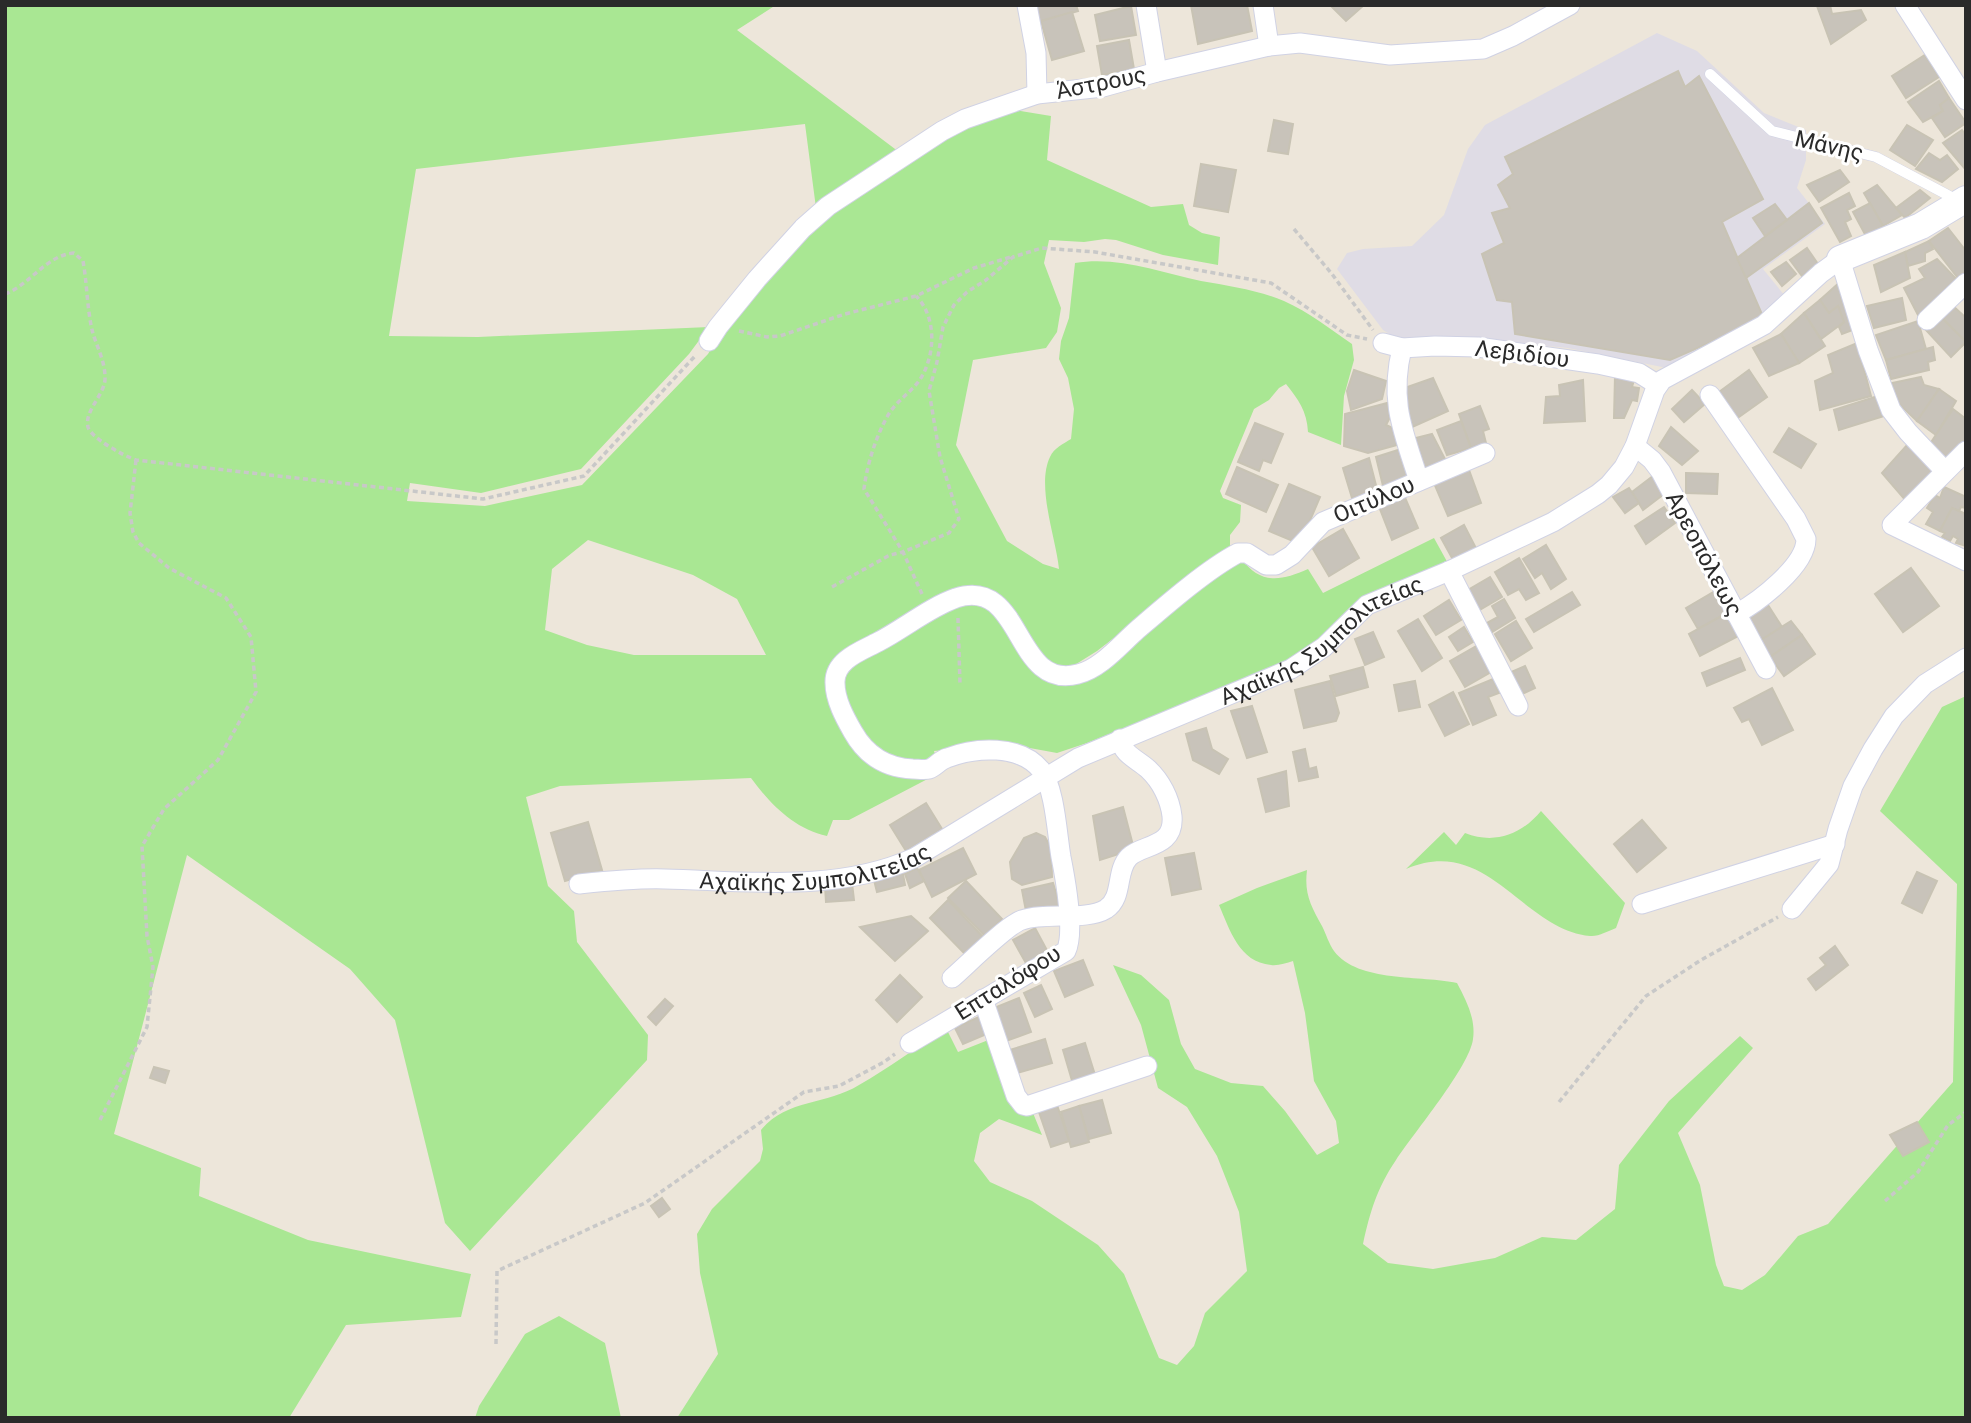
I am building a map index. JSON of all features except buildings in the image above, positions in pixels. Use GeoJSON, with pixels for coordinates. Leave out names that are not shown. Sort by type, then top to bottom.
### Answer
{"type":"FeatureCollection","features":[{"type":"Feature","properties":{"kind":"street"},"geometry":{"type":"LineString","coordinates":[[1027,5],[1036,53],[1037,94]]}},
{"type":"Feature","properties":{"kind":"street"},"geometry":{"type":"LineString","coordinates":[[1146,5],[1157,72]]}},
{"type":"Feature","properties":{"kind":"street"},"geometry":{"type":"LineString","coordinates":[[1263,5],[1269,46]]}},
{"type":"Feature","properties":{"kind":"street","name":"Άστρους"},"geometry":{"type":"LineString","coordinates":[[714,334],[803,229],[844,193],[965,119],[1037,94],[1103,88],[1157,72],[1269,46],[1300,44],[1390,55],[1483,48],[1513,36],[1570,5]]}},
{"type":"Feature","properties":{"kind":"street"},"geometry":{"type":"LineString","coordinates":[[1905,5],[1966,100]]}},
{"type":"Feature","properties":{"kind":"street"},"geometry":{"type":"LineString","coordinates":[[1658,385],[1669,374],[1764,325],[1840,259],[1921,226],[1963,200]]}},
{"type":"Feature","properties":{"kind":"street"},"geometry":{"type":"LineString","coordinates":[[1840,259],[1868,350],[1891,410],[1908,432],[1958,463],[1892,525],[1966,561]]}},
{"type":"Feature","properties":{"kind":"street"},"geometry":{"type":"LineString","coordinates":[[1927,320],[1966,284]]}},
{"type":"Feature","properties":{"kind":"street"},"geometry":{"type":"LineString","coordinates":[[1392,346],[1396,399],[1419,481]]}},
{"type":"Feature","properties":{"kind":"street","name":"Λεβιδίου"},"geometry":{"type":"LineString","coordinates":[[1392,346],[1478,347],[1565,359],[1639,373],[1658,385]]}},
{"type":"Feature","properties":{"kind":"street","name":"Αχαϊκής Συμπολιτείας"},"geometry":{"type":"LineString","coordinates":[[579,884],[649,878],[754,884],[789,883],[879,870],[914,858],[1078,758],[1291,668],[1324,647],[1367,605],[1449,572],[1553,522],[1585,503],[1617,477],[1635,446],[1658,385]]}},
{"type":"Feature","properties":{"kind":"street"},"geometry":{"type":"LineString","coordinates":[[1710,394],[1796,519],[1806,539],[1802,556],[1788,573],[1753,604],[1736,614]]}},
{"type":"Feature","properties":{"kind":"street","name":"Αρεοπόλεως"},"geometry":{"type":"LineString","coordinates":[[1635,446],[1652,460],[1661,472],[1766,669]]}},
{"type":"Feature","properties":{"kind":"street","name":"Οιτύλου"},"geometry":{"type":"LineString","coordinates":[[957,598],[980,596],[996,603],[1010,619],[1027,651],[1038,664],[1055,673],[1075,675],[1095,666],[1158,612],[1238,553],[1248,553],[1266,565],[1276,565],[1292,555],[1314,528],[1323,522],[1485,453]]}},
{"type":"Feature","properties":{"kind":"street"},"geometry":{"type":"LineString","coordinates":[[1449,572],[1518,706]]}},
{"type":"Feature","properties":{"kind":"street"},"geometry":{"type":"LineString","coordinates":[[957,598],[929,610],[849,658],[838,670],[834,680],[847,722],[859,743],[884,763],[909,769],[929,769],[946,758],[984,751],[1006,751],[1029,759],[1046,778]]}},
{"type":"Feature","properties":{"kind":"street"},"geometry":{"type":"LineString","coordinates":[[1792,909],[1829,864],[1838,829],[1857,778],[1895,716],[1925,684],[1966,658]]}},
{"type":"Feature","properties":{"kind":"street"},"geometry":{"type":"LineString","coordinates":[[952,978],[1017,922],[1048,915],[1095,913],[1108,908],[1117,893],[1128,858],[1160,842],[1168,833],[1172,815],[1161,785],[1150,771],[1126,752],[1120,739]]}},
{"type":"Feature","properties":{"kind":"street","name":"Επταλόφου"},"geometry":{"type":"LineString","coordinates":[[910,1043],[1066,951],[1069,940],[1066,884],[1046,778]]}},
{"type":"Feature","properties":{"kind":"street"},"geometry":{"type":"LineString","coordinates":[[1642,904],[1835,844]]}},
{"type":"Feature","properties":{"kind":"street"},"geometry":{"type":"LineString","coordinates":[[984,999],[1016,1096],[1023,1105],[1027,1106],[1147,1066]]}},
{"type":"Feature","properties":{"kind":"lane","name":"Μάνης"},"geometry":{"type":"LineString","coordinates":[[1710,74],[1772,131],[1876,157],[1963,200]]}},
{"type":"Feature","properties":{"kind":"path"},"geometry":{"type":"LineString","coordinates":[[1294,229],[1392,346]]}},
{"type":"Feature","properties":{"kind":"path"},"geometry":{"type":"LineString","coordinates":[[5,294],[27,282],[62,255],[74,253],[83,261],[91,326],[105,377],[103,389],[87,425],[90,432],[100,440],[136,460],[483,499],[584,476],[714,334],[773,337],[845,314],[916,296],[974,268],[1042,248],[1095,252],[1271,283],[1348,335],[1392,346]]}},
{"type":"Feature","properties":{"kind":"path"},"geometry":{"type":"LineString","coordinates":[[832,587],[890,555],[949,533],[958,521],[958,511],[940,457],[929,391],[943,327],[954,306],[967,292],[1013,257]]}},
{"type":"Feature","properties":{"kind":"path"},"geometry":{"type":"LineString","coordinates":[[916,296],[930,315],[929,355],[919,380],[897,402],[886,418],[876,442],[864,489],[903,552],[929,610]]}},
{"type":"Feature","properties":{"kind":"path"},"geometry":{"type":"LineString","coordinates":[[100,1120],[147,1027],[153,967],[147,936],[142,846],[164,809],[218,760],[256,692],[251,636],[226,598],[169,568],[139,543],[133,533],[130,513],[136,460]]}},
{"type":"Feature","properties":{"kind":"path"},"geometry":{"type":"LineString","coordinates":[[957,598],[960,684]]}},
{"type":"Feature","properties":{"kind":"path"},"geometry":{"type":"LineString","coordinates":[[1559,1102],[1646,996],[1701,960],[1792,909]]}},
{"type":"Feature","properties":{"kind":"path"},"geometry":{"type":"LineString","coordinates":[[496,1344],[497,1270],[645,1203],[804,1092],[839,1086],[884,1062],[910,1043]]}},
{"type":"Feature","properties":{"kind":"path"},"geometry":{"type":"LineString","coordinates":[[1885,1201],[1918,1172],[1948,1125],[1966,1112]]}},
{"type":"Feature","properties":{"kind":"shaded area"},"geometry":{"type":"Polygon","coordinates":[[[1657,33],[1697,51],[1764,113],[1806,130],[1806,160],[1797,188],[1825,224],[1763,269],[1785,296],[1764,319],[1667,368],[1568,348],[1460,337],[1402,338],[1383,330],[1337,269],[1347,253],[1363,249],[1412,246],[1444,215],[1468,149],[1485,125],[1657,33]]]}},
{"type":"Feature","properties":{"kind":"green space"},"geometry":{"type":"Polygon","coordinates":[[[5,5],[776,5],[737,30],[899,152],[816,208],[805,124],[416,169],[389,336],[478,337],[709,327],[689,354],[581,469],[481,493],[410,483],[407,501],[485,506],[582,485],[708,354],[727,322],[810,226],[950,132],[1015,110],[1051,116],[1047,160],[1151,207],[1183,204],[1189,225],[1202,233],[1220,237],[1218,265],[1163,255],[1116,240],[1049,240],[1044,263],[1061,308],[1057,332],[1046,348],[973,360],[956,445],[1007,541],[1043,564],[1059,569],[1045,482],[1050,457],[1059,446],[1071,439],[1074,409],[1068,378],[1059,359],[1061,341],[1069,318],[1075,263],[1123,263],[1264,294],[1302,310],[1352,344],[1354,360],[1344,396],[1341,445],[1308,432],[1301,406],[1286,384],[1269,400],[1254,409],[1220,491],[1223,498],[1241,505],[1240,522],[1230,535],[1230,548],[1097,651],[1073,666],[1063,682],[1241,558],[1248,567],[1263,577],[1280,578],[1308,569],[1323,593],[1434,538],[1450,567],[1320,640],[1295,660],[1057,753],[1008,744],[934,751],[941,772],[849,820],[833,820],[827,836],[793,821],[766,797],[751,778],[560,786],[526,797],[548,886],[574,911],[577,942],[648,1035],[647,1060],[470,1251],[445,1223],[395,1020],[350,969],[187,855],[114,1134],[201,1168],[199,1196],[308,1240],[471,1274],[461,1317],[346,1325],[289,1418],[5,1418],[5,5]],[[588,540],[552,569],[545,630],[587,645],[634,655],[766,655],[737,599],[693,575],[588,540]]]}},
{"type":"Feature","properties":{"kind":"green space"},"geometry":{"type":"Polygon","coordinates":[[[1966,696],[1966,1418],[677,1418],[718,1354],[700,1273],[697,1234],[712,1209],[760,1161],[763,1149],[761,1130],[771,1120],[795,1107],[834,1096],[859,1085],[946,1028],[958,1052],[1001,1035],[1042,1135],[999,1119],[980,1133],[974,1161],[990,1182],[1032,1201],[1098,1245],[1124,1274],[1159,1358],[1177,1365],[1194,1346],[1205,1313],[1247,1271],[1239,1212],[1217,1156],[1187,1107],[1158,1088],[1141,1025],[1113,965],[1141,975],[1169,1000],[1181,1044],[1195,1069],[1231,1083],[1263,1086],[1317,1155],[1339,1143],[1336,1121],[1314,1081],[1305,1013],[1293,961],[1271,965],[1251,958],[1237,943],[1219,905],[1307,870],[1307,886],[1312,906],[1332,948],[1345,961],[1374,973],[1457,983],[1472,1017],[1474,1032],[1470,1051],[1440,1100],[1384,1180],[1363,1244],[1388,1263],[1433,1269],[1495,1258],[1542,1237],[1576,1240],[1615,1209],[1619,1165],[1669,1101],[1740,1036],[1753,1048],[1678,1133],[1700,1185],[1716,1265],[1724,1286],[1742,1290],[1765,1275],[1798,1236],[1828,1224],[1953,1082],[1957,884],[1880,811],[1942,707],[1966,696]]]}},
{"type":"Feature","properties":{"kind":"green space"},"geometry":{"type":"Polygon","coordinates":[[[1541,811],[1625,903],[1616,928],[1593,936],[1566,930],[1544,918],[1482,873],[1460,864],[1435,862],[1406,869],[1444,832],[1456,845],[1465,833],[1487,838],[1507,835],[1525,826],[1541,811]]]}},
{"type":"Feature","properties":{"kind":"green space"},"geometry":{"type":"Polygon","coordinates":[[[559,1316],[605,1343],[621,1418],[475,1418],[479,1406],[525,1334],[559,1316]]]}}]}
